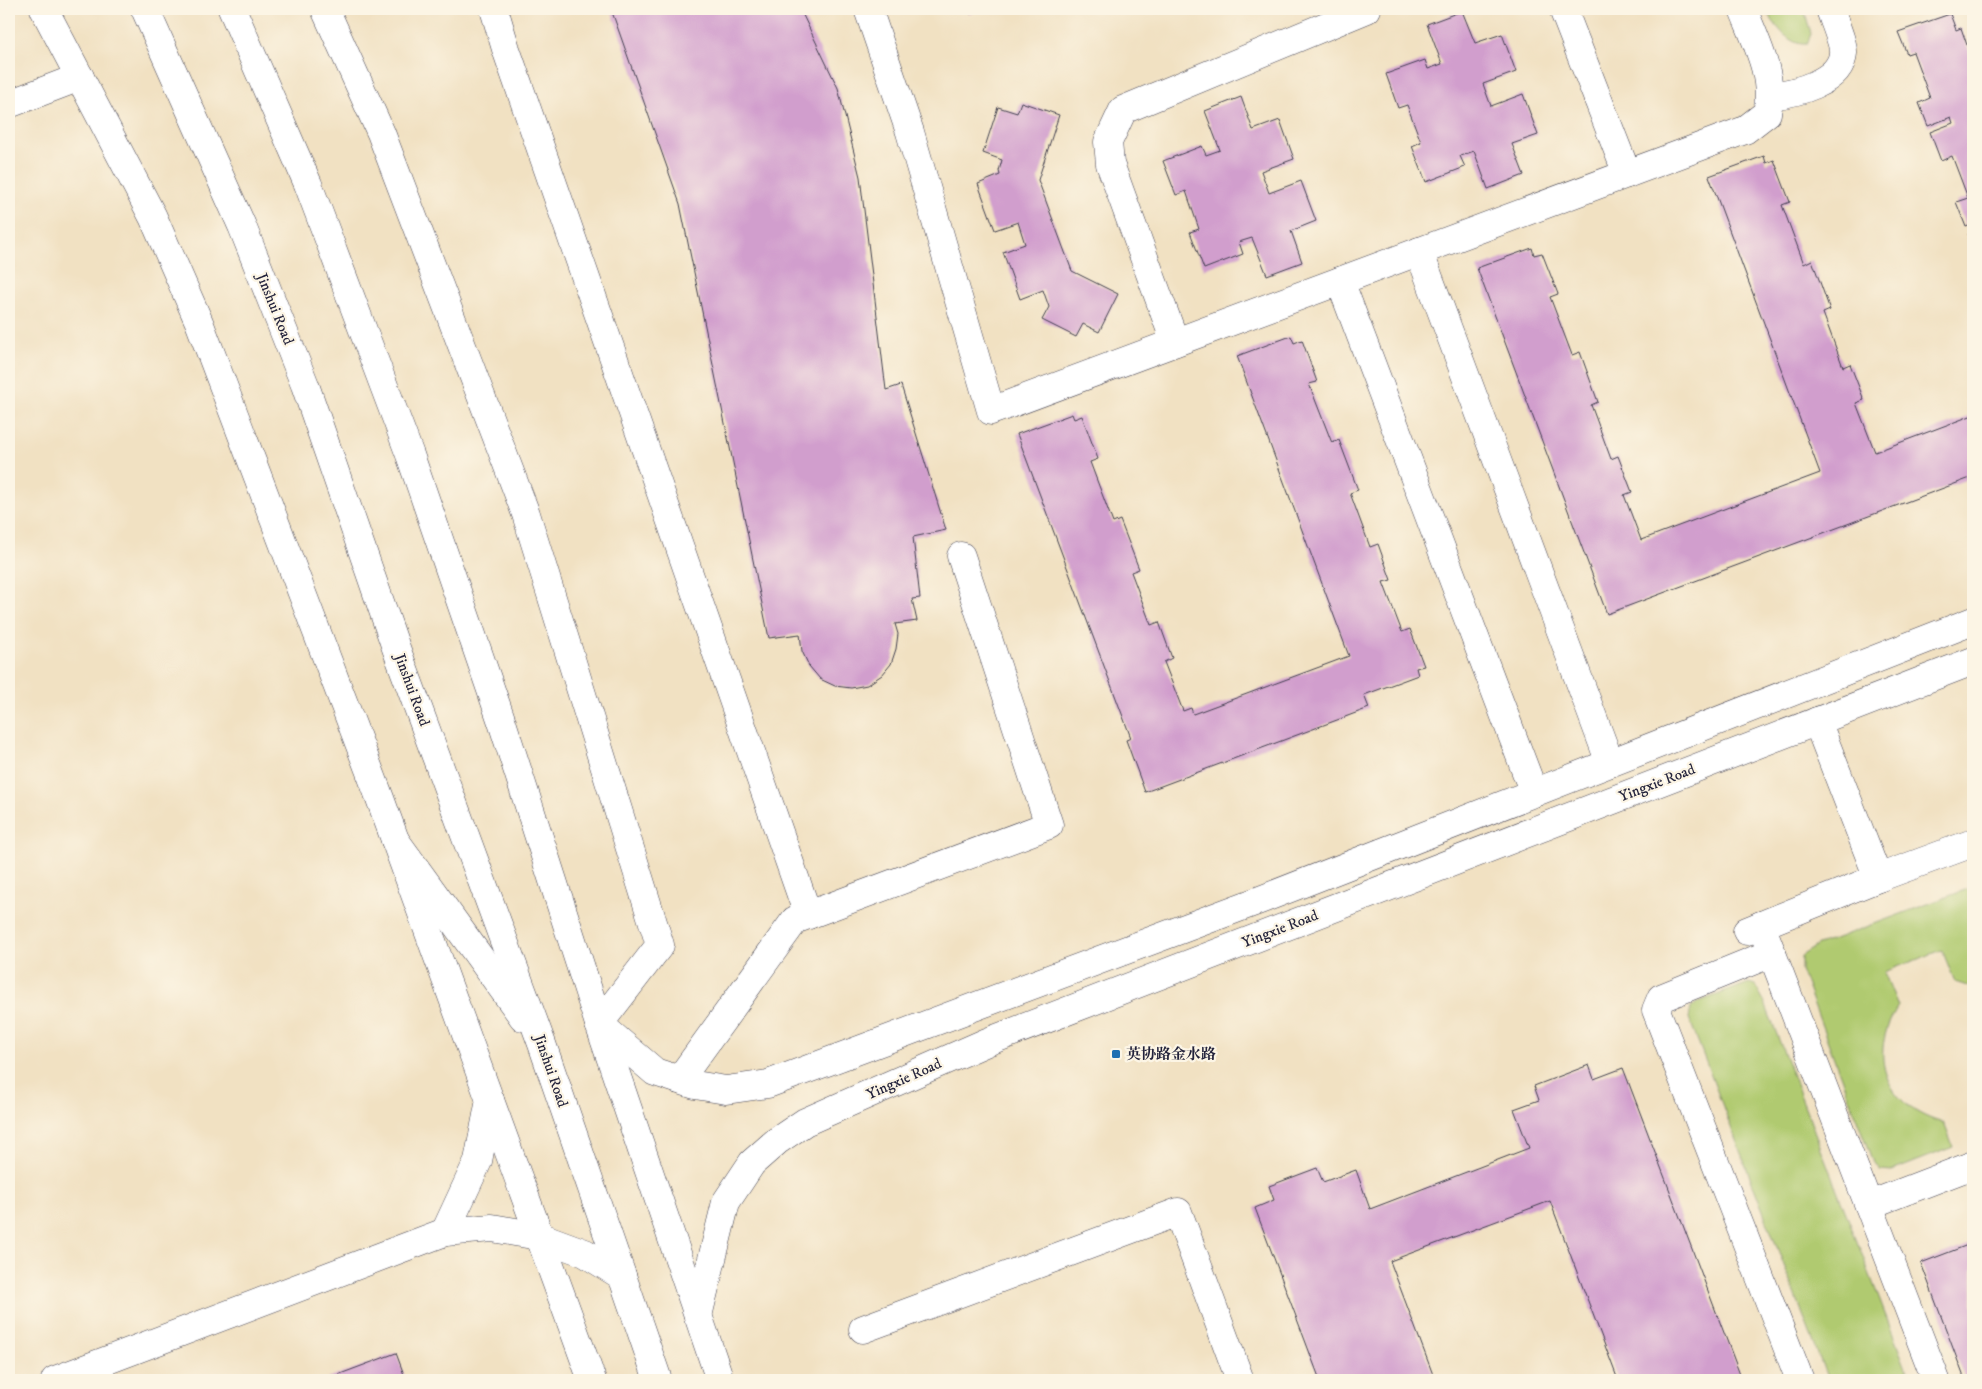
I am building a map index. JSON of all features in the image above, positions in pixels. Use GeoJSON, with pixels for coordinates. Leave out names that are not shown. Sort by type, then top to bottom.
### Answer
{"type":"FeatureCollection","features":[{"type":"Feature","properties":{"kind":"street"},"geometry":{"type":"LineString","coordinates":[[44,9],[153,218],[199,322],[395,840],[592,1380]]}},
{"type":"Feature","properties":{"kind":"street","name":"Jinshui Road"},"geometry":{"type":"LineString","coordinates":[[145,9],[242,226],[306,385],[396,648],[542,1044],[658,1380]]}},
{"type":"Feature","properties":{"kind":"street"},"geometry":{"type":"LineString","coordinates":[[232,9],[308,184],[410,455],[502,722],[599,1024],[720,1380]]}},
{"type":"Feature","properties":{"kind":"street"},"geometry":{"type":"LineString","coordinates":[[325,9],[381,133],[526,514],[660,945],[599,1024]]}},
{"type":"Feature","properties":{"kind":"street"},"geometry":{"type":"LineString","coordinates":[[494,9],[506,49],[808,915]]}},
{"type":"Feature","properties":{"kind":"street"},"geometry":{"type":"LineString","coordinates":[[868,9],[910,132],[992,411],[1745,130],[1767,113],[1771,96],[1766,69],[1743,9]]}},
{"type":"Feature","properties":{"kind":"street"},"geometry":{"type":"LineString","coordinates":[[1175,342],[1110,164],[1108,142],[1123,110],[1367,9]]}},
{"type":"Feature","properties":{"kind":"street"},"geometry":{"type":"LineString","coordinates":[[1563,9],[1627,174]]}},
{"type":"Feature","properties":{"kind":"street"},"geometry":{"type":"LineString","coordinates":[[1771,96],[1798,92],[1823,81],[1839,66],[1844,52],[1830,9]]}},
{"type":"Feature","properties":{"kind":"street"},"geometry":{"type":"LineString","coordinates":[[9,104],[80,78]]}},
{"type":"Feature","properties":{"kind":"street"},"geometry":{"type":"LineString","coordinates":[[1419,251],[1610,763]]}},
{"type":"Feature","properties":{"kind":"street"},"geometry":{"type":"LineString","coordinates":[[1340,281],[1534,793]]}},
{"type":"Feature","properties":{"kind":"street"},"geometry":{"type":"LineString","coordinates":[[679,1080],[795,920],[1049,825],[960,556]]}},
{"type":"Feature","properties":{"kind":"street"},"geometry":{"type":"LineString","coordinates":[[599,1024],[655,1072],[695,1085],[726,1090],[768,1084],[1260,900],[1973,622]]}},
{"type":"Feature","properties":{"kind":"street","name":"Yingxie Road"},"geometry":{"type":"LineString","coordinates":[[698,1316],[726,1202],[752,1163],[777,1141],[805,1122],[987,1042],[1973,660]]}},
{"type":"Feature","properties":{"kind":"street"},"geometry":{"type":"LineString","coordinates":[[1817,721],[1878,878]]}},
{"type":"Feature","properties":{"kind":"street"},"geometry":{"type":"LineString","coordinates":[[395,840],[542,1044]]}},
{"type":"Feature","properties":{"kind":"street"},"geometry":{"type":"LineString","coordinates":[[1936,1380],[1772,953],[1754,928],[1878,878],[1973,843]]}},
{"type":"Feature","properties":{"kind":"street"},"geometry":{"type":"LineString","coordinates":[[1772,953],[1661,998],[1656,1010],[1800,1380]]}},
{"type":"Feature","properties":{"kind":"street"},"geometry":{"type":"LineString","coordinates":[[444,1232],[478,1161],[490,1100]]}},
{"type":"Feature","properties":{"kind":"street"},"geometry":{"type":"LineString","coordinates":[[1869,1205],[1973,1165]]}},
{"type":"Feature","properties":{"kind":"street"},"geometry":{"type":"LineString","coordinates":[[863,1329],[1178,1212],[1240,1380]]}},
{"type":"Feature","properties":{"kind":"street"},"geometry":{"type":"LineString","coordinates":[[55,1380],[444,1232],[492,1228],[539,1236],[585,1253],[622,1276]]}},
{"type":"Feature","properties":{"kind":"green space"},"geometry":{"type":"Polygon","coordinates":[[[1764,9],[1804,9],[1811,34],[1807,44],[1800,44],[1788,37],[1777,27],[1764,9]]]}},
{"type":"Feature","properties":{"kind":"green space"},"geometry":{"type":"Polygon","coordinates":[[[1973,887],[1973,988],[1955,982],[1942,950],[1884,972],[1898,1006],[1888,1025],[1884,1043],[1883,1061],[1887,1078],[1896,1093],[1908,1105],[1924,1116],[1944,1123],[1953,1147],[1892,1171],[1880,1170],[1871,1157],[1801,970],[1801,956],[1818,945],[1973,887]]]}},
{"type":"Feature","properties":{"kind":"green space"},"geometry":{"type":"Polygon","coordinates":[[[1749,983],[1755,985],[1764,1001],[1909,1376],[1907,1380],[1828,1380],[1689,1018],[1691,1008],[1698,1002],[1749,983]]]}},
{"type":"Feature","properties":{"kind":"building"},"geometry":{"type":"Polygon","coordinates":[[[611,9],[800,9],[838,88],[860,177],[886,390],[901,385],[946,530],[913,537],[920,598],[912,599],[917,621],[895,624],[898,634],[891,664],[882,675],[867,685],[851,688],[835,686],[820,679],[809,666],[802,651],[800,634],[769,638],[680,204],[611,9]]]}},
{"type":"Feature","properties":{"kind":"building"},"geometry":{"type":"Polygon","coordinates":[[[960,9],[973,9],[971,14],[960,9]]]}},
{"type":"Feature","properties":{"kind":"building"},"geometry":{"type":"Polygon","coordinates":[[[1462,11],[1475,43],[1502,34],[1516,72],[1483,84],[1491,106],[1523,94],[1538,135],[1512,144],[1524,175],[1488,189],[1474,151],[1460,156],[1465,167],[1426,182],[1412,146],[1421,142],[1407,105],[1398,108],[1386,74],[1425,60],[1428,69],[1442,64],[1427,24],[1462,11]]]}},
{"type":"Feature","properties":{"kind":"building"},"geometry":{"type":"Polygon","coordinates":[[[1950,14],[1956,30],[1961,28],[1973,62],[1973,224],[1966,227],[1956,202],[1968,198],[1952,156],[1941,161],[1930,132],[1953,123],[1951,117],[1928,126],[1919,103],[1930,98],[1913,52],[1907,54],[1898,32],[1950,14]]]}},
{"type":"Feature","properties":{"kind":"building"},"geometry":{"type":"Polygon","coordinates":[[[1241,97],[1253,130],[1280,120],[1294,159],[1261,171],[1269,193],[1301,181],[1316,221],[1291,231],[1302,262],[1267,275],[1252,238],[1239,242],[1243,254],[1204,269],[1190,232],[1199,229],[1186,191],[1176,195],[1163,161],[1202,146],[1206,155],[1220,150],[1205,111],[1241,97]]]}},
{"type":"Feature","properties":{"kind":"building"},"geometry":{"type":"Polygon","coordinates":[[[1021,102],[1059,115],[1038,180],[1072,271],[1118,294],[1099,332],[1083,324],[1076,337],[1042,320],[1049,307],[1043,290],[1020,299],[1003,252],[1025,244],[1018,222],[995,230],[978,184],[1000,175],[999,171],[1002,160],[983,153],[998,107],[1017,113],[1021,102]]]}},
{"type":"Feature","properties":{"kind":"building"},"geometry":{"type":"Polygon","coordinates":[[[1764,156],[1766,163],[1774,160],[1790,202],[1782,205],[1804,264],[1812,260],[1830,310],[1823,313],[1843,367],[1850,364],[1864,400],[1856,403],[1875,452],[1973,415],[1973,477],[1607,614],[1477,268],[1532,248],[1534,255],[1542,253],[1558,294],[1550,297],[1572,355],[1580,352],[1598,402],[1591,405],[1611,459],[1618,456],[1632,492],[1624,495],[1641,540],[1820,473],[1709,176],[1764,156]]]}},
{"type":"Feature","properties":{"kind":"building"},"geometry":{"type":"Polygon","coordinates":[[[1973,232],[1973,248],[1968,234],[1973,232]]]}},
{"type":"Feature","properties":{"kind":"building"},"geometry":{"type":"Polygon","coordinates":[[[1291,336],[1294,343],[1302,340],[1317,382],[1309,384],[1332,443],[1339,440],[1358,490],[1350,493],[1370,547],[1378,544],[1391,580],[1383,582],[1402,632],[1410,629],[1424,666],[1416,668],[1418,675],[1364,695],[1369,708],[1145,792],[1126,740],[1131,738],[1017,434],[1072,414],[1074,419],[1082,416],[1098,459],[1090,462],[1113,523],[1120,520],[1139,569],[1131,572],[1151,625],[1159,622],[1172,658],[1164,662],[1183,711],[1191,708],[1193,714],[1349,656],[1237,356],[1291,336]]]}},
{"type":"Feature","properties":{"kind":"building"},"geometry":{"type":"Polygon","coordinates":[[[1589,1065],[1594,1079],[1623,1068],[1742,1380],[1618,1380],[1550,1201],[1390,1261],[1435,1380],[1320,1380],[1255,1208],[1274,1200],[1269,1186],[1317,1168],[1323,1182],[1356,1170],[1370,1209],[1529,1148],[1514,1109],[1539,1100],[1534,1086],[1589,1065]]]}},
{"type":"Feature","properties":{"kind":"building"},"geometry":{"type":"Polygon","coordinates":[[[1973,1243],[1973,1380],[1965,1380],[1921,1263],[1973,1243]]]}},
{"type":"Feature","properties":{"kind":"building"},"geometry":{"type":"Polygon","coordinates":[[[396,1353],[406,1380],[324,1380],[396,1353]]]}},
{"type":"Feature","properties":{"kind":"place","name":"英协路金水路"},"geometry":{"type":"Point","coordinates":[1116,1054]}}]}
